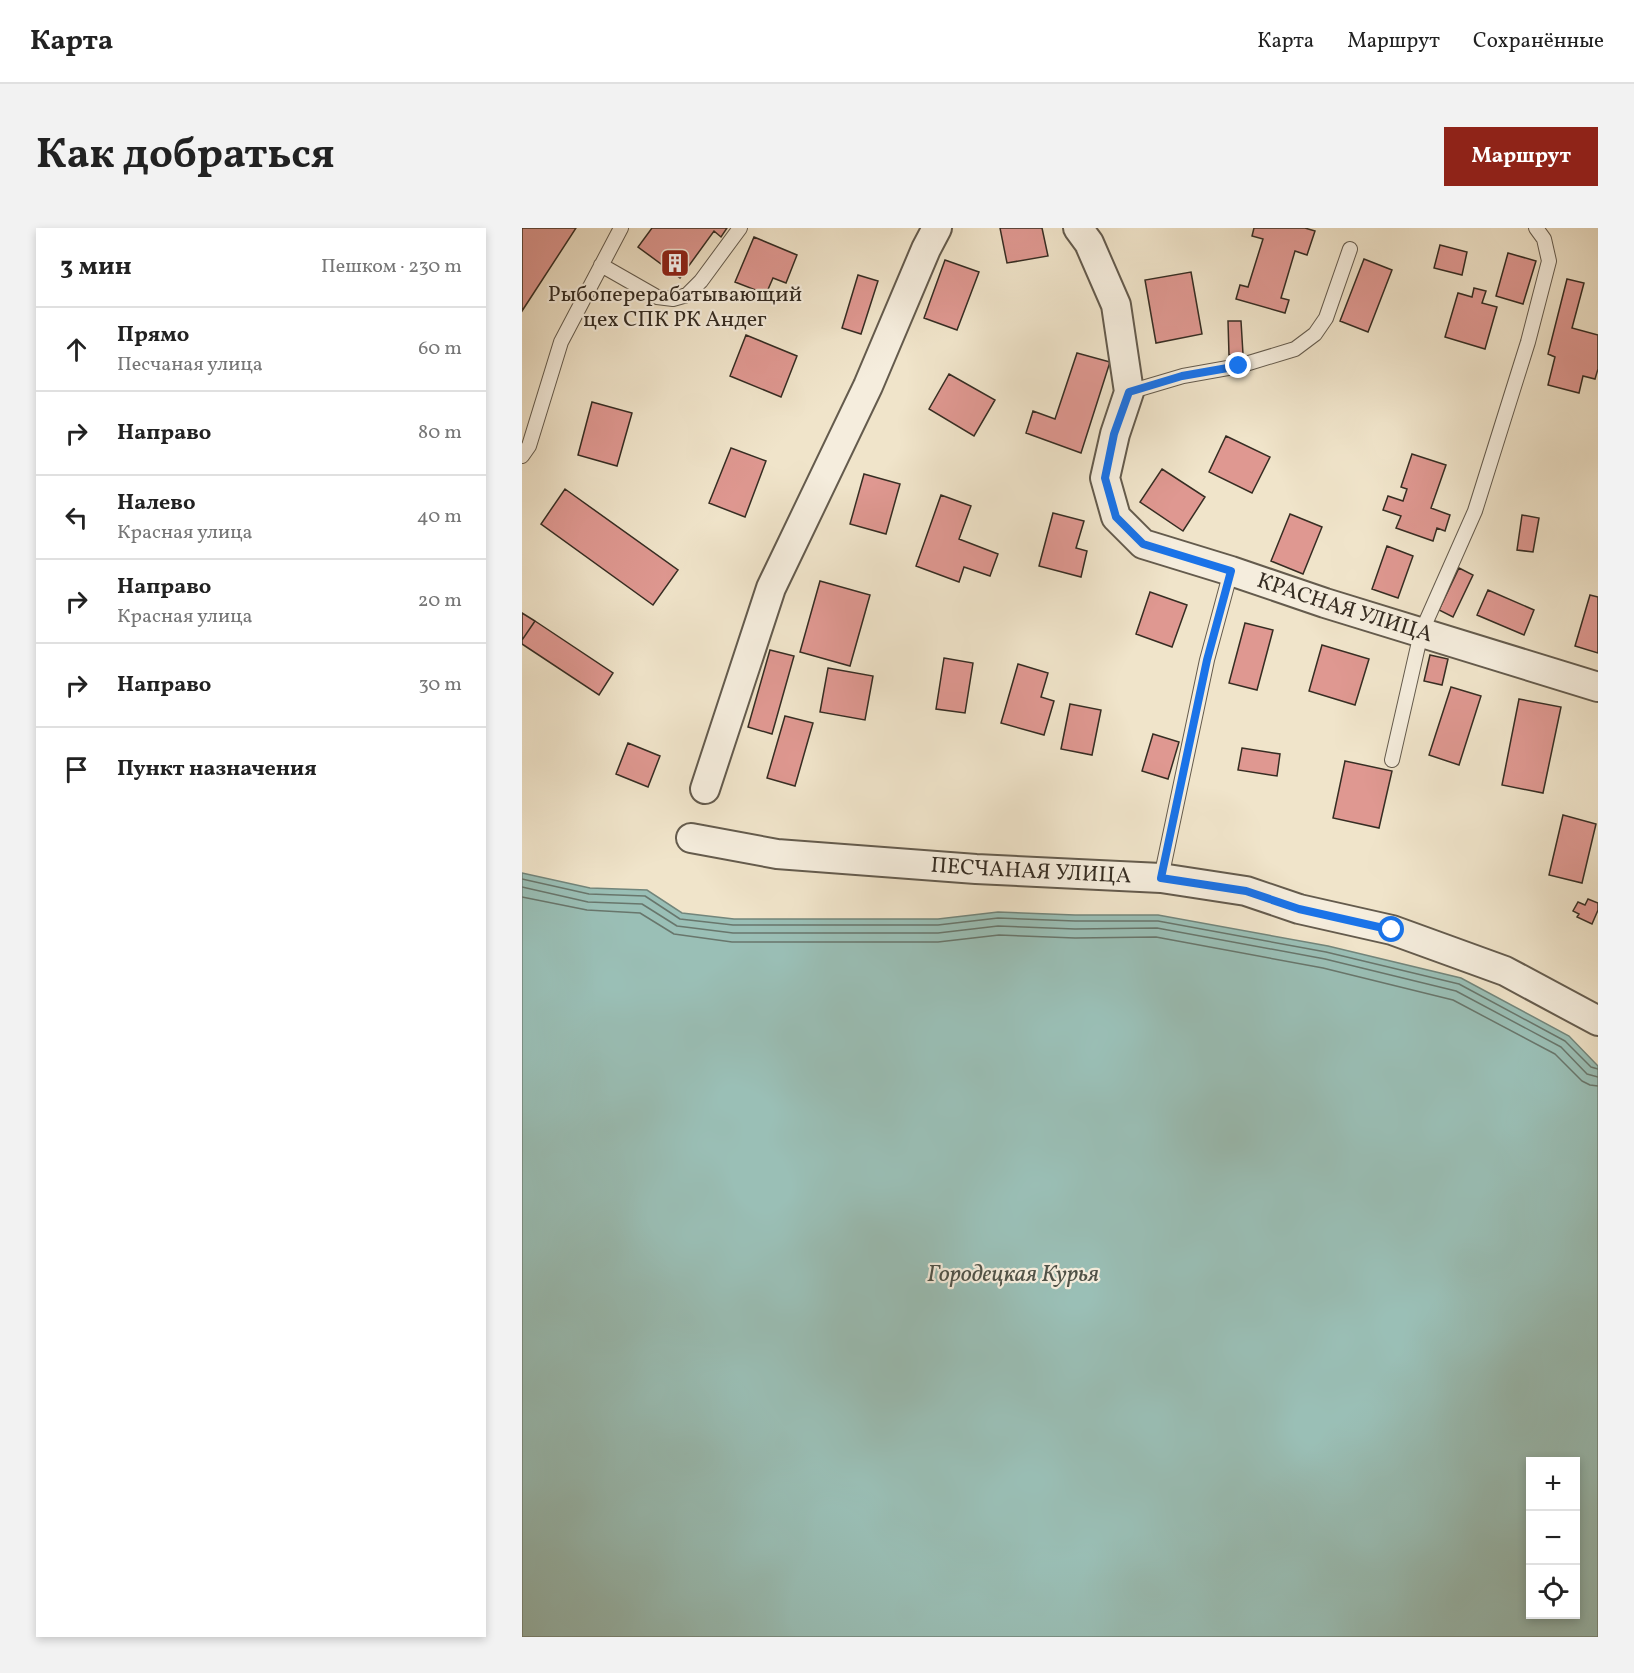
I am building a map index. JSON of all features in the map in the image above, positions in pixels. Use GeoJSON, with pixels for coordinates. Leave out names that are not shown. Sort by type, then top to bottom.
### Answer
{"type":"FeatureCollection","features":[{"type":"Feature","properties":{"kind":"street"},"geometry":{"type":"LineString","coordinates":[[705,789],[771,588],[868,386],[937,228]]}},
{"type":"Feature","properties":{"kind":"street","name":"КРАСНАЯ УЛИЦА"},"geometry":{"type":"LineString","coordinates":[[1078,228],[1089,243],[1116,306],[1129,392],[1114,434],[1105,478],[1116,517],[1143,544],[1598,687]]}},
{"type":"Feature","properties":{"kind":"street","name":"ПЕСЧАНАЯ УЛИЦА"},"geometry":{"type":"LineString","coordinates":[[691,838],[777,854],[976,869],[1161,878],[1246,891],[1299,909],[1392,930],[1505,971],[1598,1021]]}},
{"type":"Feature","properties":{"kind":"lane"},"geometry":{"type":"LineString","coordinates":[[522,456],[529,446],[561,342],[621,228]]}},
{"type":"Feature","properties":{"kind":"lane"},"geometry":{"type":"LineString","coordinates":[[601,265],[657,297],[673,299],[687,295],[701,281],[740,228]]}},
{"type":"Feature","properties":{"kind":"lane"},"geometry":{"type":"LineString","coordinates":[[1392,760],[1421,633],[1474,511],[1528,342],[1549,261],[1544,239],[1536,228]]}},
{"type":"Feature","properties":{"kind":"lane"},"geometry":{"type":"LineString","coordinates":[[1129,392],[1182,376],[1239,366],[1295,348],[1315,334],[1326,318],[1350,249]]}},
{"type":"Feature","properties":{"kind":"lane"},"geometry":{"type":"LineString","coordinates":[[1161,878],[1207,660],[1231,571]]}},
{"type":"Feature","properties":{"kind":"water","name":"Городецкая Курья"},"geometry":{"type":"Polygon","coordinates":[[[522,873],[590,888],[647,890],[682,913],[734,919],[938,919],[998,912],[1158,915],[1328,946],[1461,978],[1569,1036],[1598,1066],[1598,1637],[522,1637],[522,873]]]}},
{"type":"Feature","properties":{"kind":"building"},"geometry":{"type":"Polygon","coordinates":[[[522,228],[576,228],[522,311],[522,228]]]}},
{"type":"Feature","properties":{"kind":"building","name":"Рыбоперерабатывающий цех СПК РК Андег"},"geometry":{"type":"Polygon","coordinates":[[[652,228],[727,228],[721,237],[714,231],[680,278],[638,247],[652,228]]]}},
{"type":"Feature","properties":{"kind":"building"},"geometry":{"type":"Polygon","coordinates":[[[1000,228],[1042,228],[1048,256],[1007,263],[1000,228]]]}},
{"type":"Feature","properties":{"kind":"building"},"geometry":{"type":"Polygon","coordinates":[[[1254,228],[1305,228],[1315,231],[1307,255],[1295,251],[1281,298],[1289,300],[1285,313],[1236,299],[1240,285],[1248,287],[1263,239],[1252,236],[1254,228]]]}},
{"type":"Feature","properties":{"kind":"building"},"geometry":{"type":"Polygon","coordinates":[[[754,237],[797,255],[786,283],[773,278],[766,294],[735,282],[754,237]]]}},
{"type":"Feature","properties":{"kind":"building"},"geometry":{"type":"Polygon","coordinates":[[[1440,245],[1467,252],[1462,275],[1434,268],[1440,245]]]}},
{"type":"Feature","properties":{"kind":"building"},"geometry":{"type":"Polygon","coordinates":[[[1508,253],[1536,261],[1523,304],[1496,296],[1508,253]]]}},
{"type":"Feature","properties":{"kind":"building"},"geometry":{"type":"Polygon","coordinates":[[[1364,259],[1392,270],[1368,332],[1340,321],[1364,259]]]}},
{"type":"Feature","properties":{"kind":"building"},"geometry":{"type":"Polygon","coordinates":[[[945,260],[979,272],[957,330],[924,318],[945,260]]]}},
{"type":"Feature","properties":{"kind":"building"},"geometry":{"type":"Polygon","coordinates":[[[1191,272],[1202,334],[1156,343],[1145,280],[1191,272]]]}},
{"type":"Feature","properties":{"kind":"building"},"geometry":{"type":"Polygon","coordinates":[[[858,275],[878,281],[861,334],[842,328],[858,275]]]}},
{"type":"Feature","properties":{"kind":"building"},"geometry":{"type":"Polygon","coordinates":[[[1567,279],[1584,283],[1572,328],[1598,335],[1598,369],[1595,379],[1583,376],[1579,393],[1548,385],[1555,357],[1548,354],[1567,279]]]}},
{"type":"Feature","properties":{"kind":"building"},"geometry":{"type":"Polygon","coordinates":[[[1474,288],[1486,291],[1482,303],[1497,307],[1485,349],[1445,337],[1458,293],[1472,297],[1474,288]]]}},
{"type":"Feature","properties":{"kind":"building"},"geometry":{"type":"Polygon","coordinates":[[[1228,321],[1241,321],[1243,354],[1229,355],[1228,321]]]}},
{"type":"Feature","properties":{"kind":"building"},"geometry":{"type":"Polygon","coordinates":[[[746,335],[797,356],[781,397],[730,376],[746,335]]]}},
{"type":"Feature","properties":{"kind":"building"},"geometry":{"type":"Polygon","coordinates":[[[1077,353],[1110,362],[1081,453],[1026,433],[1033,411],[1055,419],[1077,353]]]}},
{"type":"Feature","properties":{"kind":"building"},"geometry":{"type":"Polygon","coordinates":[[[949,374],[995,400],[974,436],[929,409],[949,374]]]}},
{"type":"Feature","properties":{"kind":"building"},"geometry":{"type":"Polygon","coordinates":[[[592,402],[632,413],[617,466],[578,455],[592,402]]]}},
{"type":"Feature","properties":{"kind":"building"},"geometry":{"type":"Polygon","coordinates":[[[1226,436],[1270,457],[1252,493],[1209,472],[1226,436]]]}},
{"type":"Feature","properties":{"kind":"building"},"geometry":{"type":"Polygon","coordinates":[[[731,448],[766,461],[745,517],[709,503],[731,448]]]}},
{"type":"Feature","properties":{"kind":"building"},"geometry":{"type":"Polygon","coordinates":[[[1412,454],[1446,465],[1431,508],[1450,515],[1445,531],[1437,528],[1433,541],[1396,528],[1401,516],[1383,510],[1388,496],[1403,501],[1407,489],[1401,487],[1412,454]]]}},
{"type":"Feature","properties":{"kind":"building"},"geometry":{"type":"Polygon","coordinates":[[[1162,469],[1205,497],[1183,531],[1140,502],[1162,469]]]}},
{"type":"Feature","properties":{"kind":"building"},"geometry":{"type":"Polygon","coordinates":[[[864,474],[900,484],[886,534],[850,524],[864,474]]]}},
{"type":"Feature","properties":{"kind":"building"},"geometry":{"type":"Polygon","coordinates":[[[565,489],[678,570],[653,605],[541,524],[565,489]]]}},
{"type":"Feature","properties":{"kind":"building"},"geometry":{"type":"Polygon","coordinates":[[[941,495],[971,506],[959,539],[998,554],[990,576],[964,567],[959,582],[916,566],[941,495]]]}},
{"type":"Feature","properties":{"kind":"building"},"geometry":{"type":"Polygon","coordinates":[[[1053,513],[1084,521],[1076,548],[1087,551],[1081,577],[1039,566],[1053,513]]]}},
{"type":"Feature","properties":{"kind":"building"},"geometry":{"type":"Polygon","coordinates":[[[1290,514],[1322,527],[1303,574],[1271,561],[1290,514]]]}},
{"type":"Feature","properties":{"kind":"building"},"geometry":{"type":"Polygon","coordinates":[[[1522,515],[1539,518],[1533,552],[1517,550],[1522,515]]]}},
{"type":"Feature","properties":{"kind":"building"},"geometry":{"type":"Polygon","coordinates":[[[1387,546],[1413,556],[1398,598],[1372,589],[1387,546]]]}},
{"type":"Feature","properties":{"kind":"building"},"geometry":{"type":"Polygon","coordinates":[[[1459,568],[1473,575],[1453,617],[1439,610],[1459,568]]]}},
{"type":"Feature","properties":{"kind":"building"},"geometry":{"type":"Polygon","coordinates":[[[820,581],[870,595],[850,666],[800,652],[820,581]]]}},
{"type":"Feature","properties":{"kind":"building"},"geometry":{"type":"Polygon","coordinates":[[[1488,590],[1534,610],[1524,635],[1477,615],[1488,590]]]}},
{"type":"Feature","properties":{"kind":"building"},"geometry":{"type":"Polygon","coordinates":[[[1150,592],[1187,605],[1172,647],[1136,634],[1150,592]]]}},
{"type":"Feature","properties":{"kind":"building"},"geometry":{"type":"Polygon","coordinates":[[[1590,595],[1598,597],[1598,653],[1575,646],[1590,595]]]}},
{"type":"Feature","properties":{"kind":"building"},"geometry":{"type":"Polygon","coordinates":[[[522,613],[535,621],[522,640],[522,613]]]}},
{"type":"Feature","properties":{"kind":"building"},"geometry":{"type":"Polygon","coordinates":[[[535,621],[613,673],[599,695],[522,644],[522,640],[535,621]]]}},
{"type":"Feature","properties":{"kind":"building"},"geometry":{"type":"Polygon","coordinates":[[[1245,623],[1273,630],[1257,690],[1229,683],[1245,623]]]}},
{"type":"Feature","properties":{"kind":"building"},"geometry":{"type":"Polygon","coordinates":[[[1322,645],[1369,659],[1355,705],[1309,691],[1322,645]]]}},
{"type":"Feature","properties":{"kind":"building"},"geometry":{"type":"Polygon","coordinates":[[[770,650],[794,656],[772,734],[748,727],[770,650]]]}},
{"type":"Feature","properties":{"kind":"building"},"geometry":{"type":"Polygon","coordinates":[[[1430,655],[1448,659],[1442,685],[1424,681],[1430,655]]]}},
{"type":"Feature","properties":{"kind":"building"},"geometry":{"type":"Polygon","coordinates":[[[944,658],[973,663],[965,713],[936,709],[944,658]]]}},
{"type":"Feature","properties":{"kind":"building"},"geometry":{"type":"Polygon","coordinates":[[[1018,664],[1048,673],[1041,697],[1054,701],[1044,735],[1001,723],[1018,664]]]}},
{"type":"Feature","properties":{"kind":"building"},"geometry":{"type":"Polygon","coordinates":[[[828,668],[873,676],[865,720],[820,712],[828,668]]]}},
{"type":"Feature","properties":{"kind":"building"},"geometry":{"type":"Polygon","coordinates":[[[1451,687],[1481,696],[1459,765],[1429,755],[1451,687]]]}},
{"type":"Feature","properties":{"kind":"building"},"geometry":{"type":"Polygon","coordinates":[[[1519,699],[1561,707],[1543,793],[1502,785],[1519,699]]]}},
{"type":"Feature","properties":{"kind":"building"},"geometry":{"type":"Polygon","coordinates":[[[1070,704],[1101,710],[1092,755],[1061,749],[1070,704]]]}},
{"type":"Feature","properties":{"kind":"building"},"geometry":{"type":"Polygon","coordinates":[[[785,716],[813,723],[795,786],[767,778],[785,716]]]}},
{"type":"Feature","properties":{"kind":"building"},"geometry":{"type":"Polygon","coordinates":[[[1153,734],[1179,742],[1168,779],[1142,771],[1153,734]]]}},
{"type":"Feature","properties":{"kind":"building"},"geometry":{"type":"Polygon","coordinates":[[[628,743],[660,756],[648,787],[616,774],[628,743]]]}},
{"type":"Feature","properties":{"kind":"building"},"geometry":{"type":"Polygon","coordinates":[[[1242,748],[1280,754],[1277,776],[1238,770],[1242,748]]]}},
{"type":"Feature","properties":{"kind":"building"},"geometry":{"type":"Polygon","coordinates":[[[1345,761],[1392,771],[1379,828],[1333,818],[1345,761]]]}},
{"type":"Feature","properties":{"kind":"building"},"geometry":{"type":"Polygon","coordinates":[[[1563,815],[1596,824],[1582,883],[1549,875],[1563,815]]]}},
{"type":"Feature","properties":{"kind":"building"},"geometry":{"type":"Polygon","coordinates":[[[1588,899],[1598,903],[1598,910],[1592,924],[1577,917],[1579,914],[1573,911],[1578,902],[1585,905],[1588,899]]]}},
{"type":"Feature","properties":{"kind":"place","name":"Рыбоперерабатывающий цех СПК РК Андег"},"geometry":{"type":"Point","coordinates":[675,263]}},
{"type":"Feature","properties":{"kind":"route"},"geometry":{"type":"LineString","coordinates":[[1239,366],[1182,376],[1129,392],[1114,434],[1105,478],[1116,517],[1143,544],[1231,571],[1207,660],[1161,878],[1246,891],[1299,909],[1392,930]]}}]}
